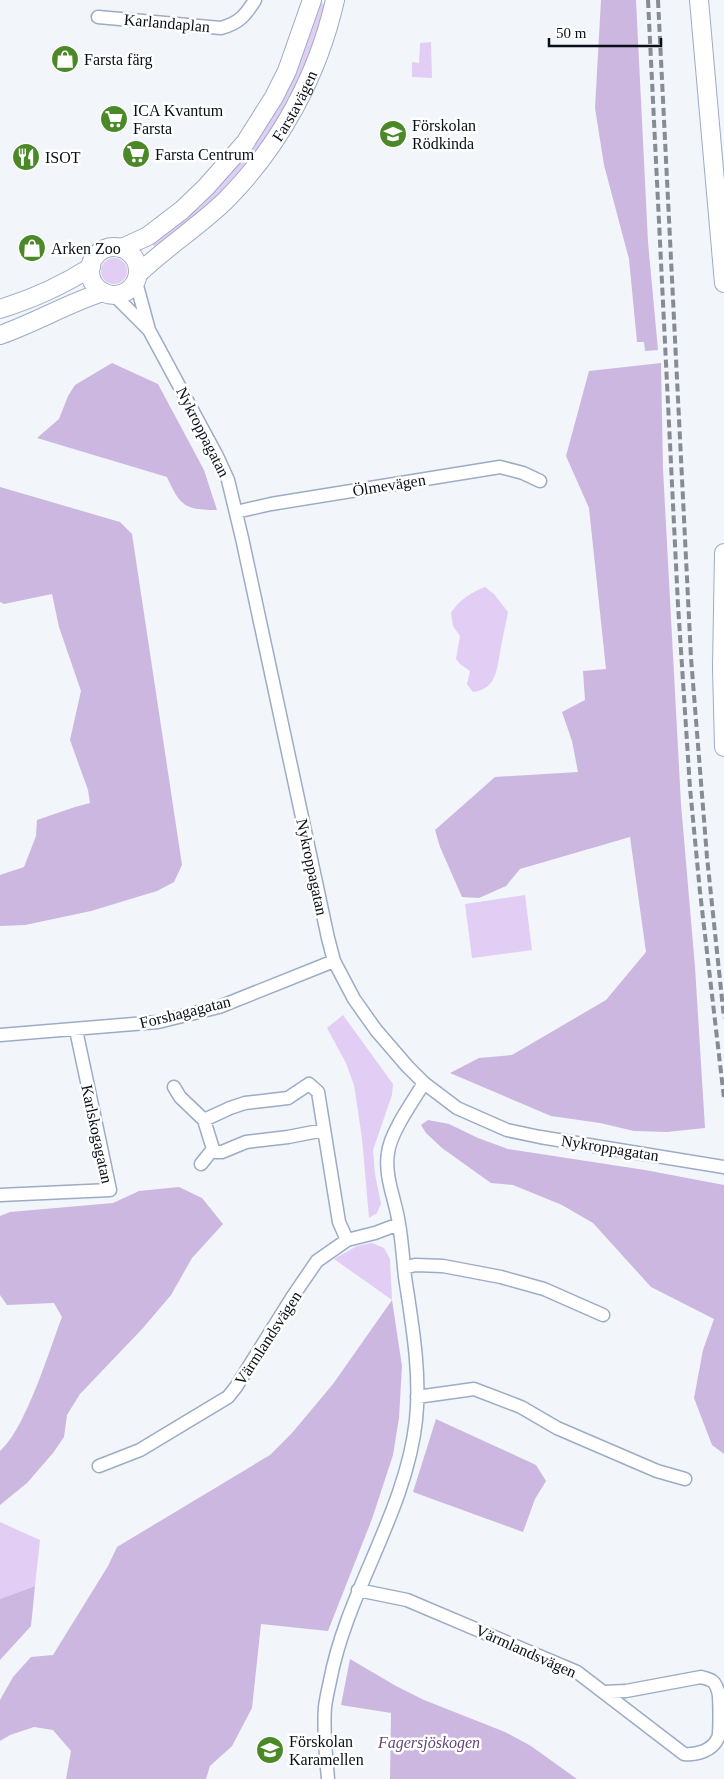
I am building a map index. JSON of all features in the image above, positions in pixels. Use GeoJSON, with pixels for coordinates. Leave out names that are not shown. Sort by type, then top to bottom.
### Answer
{"type":"FeatureCollection","features":[{"type":"Feature","properties":{"kind":"street","name":"Karlandaplan"},"geometry":{"type":"LineString","coordinates":[[98,17],[220,28],[231,26],[246,14],[255,0]]}},
{"type":"Feature","properties":{"kind":"street","name":"Farstavägen"},"geometry":{"type":"LineString","coordinates":[[0,309],[68,282],[90,267],[94,258],[102,250],[111,247],[122,248],[148,236],[182,210],[206,187],[245,143],[274,97],[287,71],[312,0]]}},
{"type":"Feature","properties":{"kind":"street","name":"Farstavägen"},"geometry":{"type":"LineString","coordinates":[[0,335],[22,328],[89,297],[126,292],[154,259],[224,202],[265,155],[293,112],[316,62],[335,0]]}},
{"type":"Feature","properties":{"kind":"street"},"geometry":{"type":"LineString","coordinates":[[699,0],[721,211],[724,283]]}},
{"type":"Feature","properties":{"kind":"street"},"geometry":{"type":"LineString","coordinates":[[122,248],[131,253],[137,264],[137,278]]}},
{"type":"Feature","properties":{"kind":"street"},"geometry":{"type":"LineString","coordinates":[[90,267],[90,276],[95,286],[109,294]]}},
{"type":"Feature","properties":{"kind":"street","name":"Nykroppagatan"},"geometry":{"type":"LineString","coordinates":[[137,278],[148,330],[217,456],[228,480],[334,962],[354,999],[376,1030],[407,1066],[424,1083],[457,1108],[507,1130],[540,1137],[724,1166]]}},
{"type":"Feature","properties":{"kind":"street","name":"Nykroppagatan"},"geometry":{"type":"LineString","coordinates":[[109,294],[148,330]]}},
{"type":"Feature","properties":{"kind":"street","name":"Ölmevägen"},"geometry":{"type":"LineString","coordinates":[[236,512],[271,504],[500,467],[523,473],[540,482]]}},
{"type":"Feature","properties":{"kind":"street"},"geometry":{"type":"LineString","coordinates":[[724,553],[722,667],[724,747]]}},
{"type":"Feature","properties":{"kind":"street","name":"Forshagagatan"},"geometry":{"type":"LineString","coordinates":[[0,1035],[158,1022],[220,1007],[334,962]]}},
{"type":"Feature","properties":{"kind":"street","name":"Karlskogagatan"},"geometry":{"type":"LineString","coordinates":[[0,1195],[110,1190],[76,1030]]}},
{"type":"Feature","properties":{"kind":"street"},"geometry":{"type":"LineString","coordinates":[[328,1779],[324,1739],[325,1706],[336,1653],[358,1590],[401,1486],[411,1451],[416,1420],[417,1398],[413,1329],[399,1224],[388,1172],[388,1152],[394,1135],[424,1083]]}},
{"type":"Feature","properties":{"kind":"street"},"geometry":{"type":"LineString","coordinates":[[204,1120],[245,1103],[288,1098],[309,1084],[318,1092],[339,1222],[346,1240]]}},
{"type":"Feature","properties":{"kind":"street"},"geometry":{"type":"LineString","coordinates":[[174,1087],[187,1105],[204,1120],[213,1149],[216,1152],[222,1152],[246,1142],[324,1130]]}},
{"type":"Feature","properties":{"kind":"street"},"geometry":{"type":"LineString","coordinates":[[201,1164],[213,1149]]}},
{"type":"Feature","properties":{"kind":"street","name":"Värmlandsvägen"},"geometry":{"type":"LineString","coordinates":[[99,1466],[140,1450],[231,1394],[318,1261],[346,1240],[375,1233],[399,1224]]}},
{"type":"Feature","properties":{"kind":"street"},"geometry":{"type":"LineString","coordinates":[[404,1268],[415,1265],[443,1266],[501,1277],[544,1289],[603,1315]]}},
{"type":"Feature","properties":{"kind":"street"},"geometry":{"type":"LineString","coordinates":[[417,1398],[474,1389],[521,1408],[557,1428],[657,1471],[685,1479]]}},
{"type":"Feature","properties":{"kind":"street","name":"Värmlandsvägen"},"geometry":{"type":"LineString","coordinates":[[358,1590],[407,1600],[577,1672],[684,1754],[694,1755],[701,1753],[711,1747],[718,1737],[718,1689],[712,1681],[701,1677],[626,1691],[604,1692]]}},
{"type":"Feature","properties":{"kind":"shaded area"},"geometry":{"type":"Polygon","coordinates":[[[320,2],[326,6],[309,55],[296,87],[271,132],[246,165],[218,195],[156,248],[150,242],[288,84],[311,29],[317,4],[320,2]]]}},
{"type":"Feature","properties":{"kind":"shaded area"},"geometry":{"type":"Polygon","coordinates":[[[431,42],[432,78],[412,77],[412,62],[419,63],[420,43],[431,42]]]}},
{"type":"Feature","properties":{"kind":"shaded area"},"geometry":{"type":"Polygon","coordinates":[[[114,258],[123,262],[127,271],[123,280],[114,284],[105,280],[101,271],[105,262],[114,258]]]}},
{"type":"Feature","properties":{"kind":"shaded area"},"geometry":{"type":"Polygon","coordinates":[[[485,587],[494,594],[508,612],[495,676],[487,686],[473,692],[467,684],[470,671],[456,659],[460,636],[453,626],[451,613],[465,597],[485,587]]]}},
{"type":"Feature","properties":{"kind":"shaded area"},"geometry":{"type":"Polygon","coordinates":[[[525,895],[532,950],[472,958],[465,904],[525,895]]]}},
{"type":"Feature","properties":{"kind":"shaded area"},"geometry":{"type":"Polygon","coordinates":[[[343,1015],[393,1084],[392,1095],[373,1150],[375,1174],[381,1204],[377,1213],[369,1218],[362,1138],[354,1085],[346,1063],[327,1028],[343,1015]]]}},
{"type":"Feature","properties":{"kind":"shaded area"},"geometry":{"type":"Polygon","coordinates":[[[372,1243],[384,1248],[390,1259],[392,1300],[334,1259],[357,1246],[372,1243]]]}},
{"type":"Feature","properties":{"kind":"shaded area"},"geometry":{"type":"Polygon","coordinates":[[[0,1522],[40,1540],[35,1586],[0,1599],[0,1522]]]}},
{"type":"Feature","properties":{"kind":"green space"},"geometry":{"type":"Polygon","coordinates":[[[601,0],[636,0],[648,242],[658,350],[645,351],[644,342],[637,342],[629,259],[604,165],[595,108],[601,0]]]}},
{"type":"Feature","properties":{"kind":"green space"},"geometry":{"type":"Polygon","coordinates":[[[112,363],[158,384],[204,470],[217,510],[198,509],[185,504],[176,494],[167,477],[37,438],[59,419],[68,396],[75,385],[112,363]]]}},
{"type":"Feature","properties":{"kind":"green space"},"geometry":{"type":"Polygon","coordinates":[[[661,363],[663,469],[681,804],[695,967],[705,1128],[667,1132],[634,1131],[600,1123],[551,1116],[450,1073],[479,1058],[512,1055],[606,1000],[646,952],[630,837],[520,869],[506,886],[479,898],[462,897],[440,847],[435,830],[495,777],[578,772],[572,741],[562,712],[585,700],[583,671],[606,669],[589,508],[566,456],[589,371],[661,363]]]}},
{"type":"Feature","properties":{"kind":"green space"},"geometry":{"type":"Polygon","coordinates":[[[0,487],[120,522],[132,534],[182,865],[174,882],[157,891],[91,911],[25,925],[0,926],[0,875],[24,867],[36,836],[37,820],[90,803],[88,790],[70,740],[81,691],[59,627],[52,594],[4,604],[0,602],[0,487]]]}},
{"type":"Feature","properties":{"kind":"green space"},"geometry":{"type":"Polygon","coordinates":[[[428,1120],[449,1124],[478,1138],[508,1149],[645,1170],[724,1185],[724,1454],[712,1445],[694,1398],[703,1350],[714,1319],[651,1287],[593,1223],[562,1205],[513,1185],[491,1183],[442,1148],[426,1133],[421,1125],[428,1120]]]}},
{"type":"Feature","properties":{"kind":"green space"},"geometry":{"type":"Polygon","coordinates":[[[179,1187],[202,1198],[223,1224],[192,1258],[171,1295],[143,1328],[80,1394],[67,1415],[64,1437],[53,1453],[27,1483],[0,1505],[0,1451],[10,1440],[28,1407],[62,1317],[54,1303],[7,1305],[0,1295],[0,1216],[10,1212],[113,1203],[139,1191],[179,1187]]]}},
{"type":"Feature","properties":{"kind":"green space"},"geometry":{"type":"Polygon","coordinates":[[[392,1300],[402,1366],[399,1418],[393,1455],[372,1519],[328,1631],[261,1624],[252,1708],[232,1746],[210,1766],[206,1779],[66,1779],[71,1751],[53,1730],[34,1727],[10,1735],[0,1741],[0,1700],[13,1677],[31,1657],[53,1655],[108,1566],[117,1547],[270,1455],[292,1433],[333,1384],[392,1300]]]}},
{"type":"Feature","properties":{"kind":"green space"},"geometry":{"type":"Polygon","coordinates":[[[436,1419],[536,1465],[546,1481],[535,1499],[523,1532],[413,1492],[436,1419]]]}},
{"type":"Feature","properties":{"kind":"green space"},"geometry":{"type":"Polygon","coordinates":[[[35,1586],[31,1626],[0,1660],[0,1599],[35,1586]]]}},
{"type":"Feature","properties":{"kind":"green space","name":"Fagersjöskogen"},"geometry":{"type":"Polygon","coordinates":[[[350,1659],[424,1700],[505,1732],[531,1746],[577,1779],[390,1779],[391,1713],[341,1705],[350,1659]]]}},
{"type":"Feature","properties":{"kind":"railway"},"geometry":{"type":"LineString","coordinates":[[648,0],[678,605],[690,788],[724,1098]]}},
{"type":"Feature","properties":{"kind":"railway"},"geometry":{"type":"LineString","coordinates":[[658,0],[691,658],[707,857],[724,1018]]}},
{"type":"Feature","properties":{"kind":"place","name":"Farsta färg"},"geometry":{"type":"Point","coordinates":[65,59]}},
{"type":"Feature","properties":{"kind":"place","name":"ICA Kvantum Farsta"},"geometry":{"type":"Point","coordinates":[114,119]}},
{"type":"Feature","properties":{"kind":"place","name":"Förskolan Rödkinda"},"geometry":{"type":"Point","coordinates":[393,134]}},
{"type":"Feature","properties":{"kind":"place","name":"Farsta Centrum"},"geometry":{"type":"Point","coordinates":[136,154]}},
{"type":"Feature","properties":{"kind":"place","name":"ISOT"},"geometry":{"type":"Point","coordinates":[26,157]}},
{"type":"Feature","properties":{"kind":"place","name":"Arken Zoo"},"geometry":{"type":"Point","coordinates":[32,248]}},
{"type":"Feature","properties":{"kind":"place","name":"Förskolan Karamellen"},"geometry":{"type":"Point","coordinates":[270,1750]}}]}
